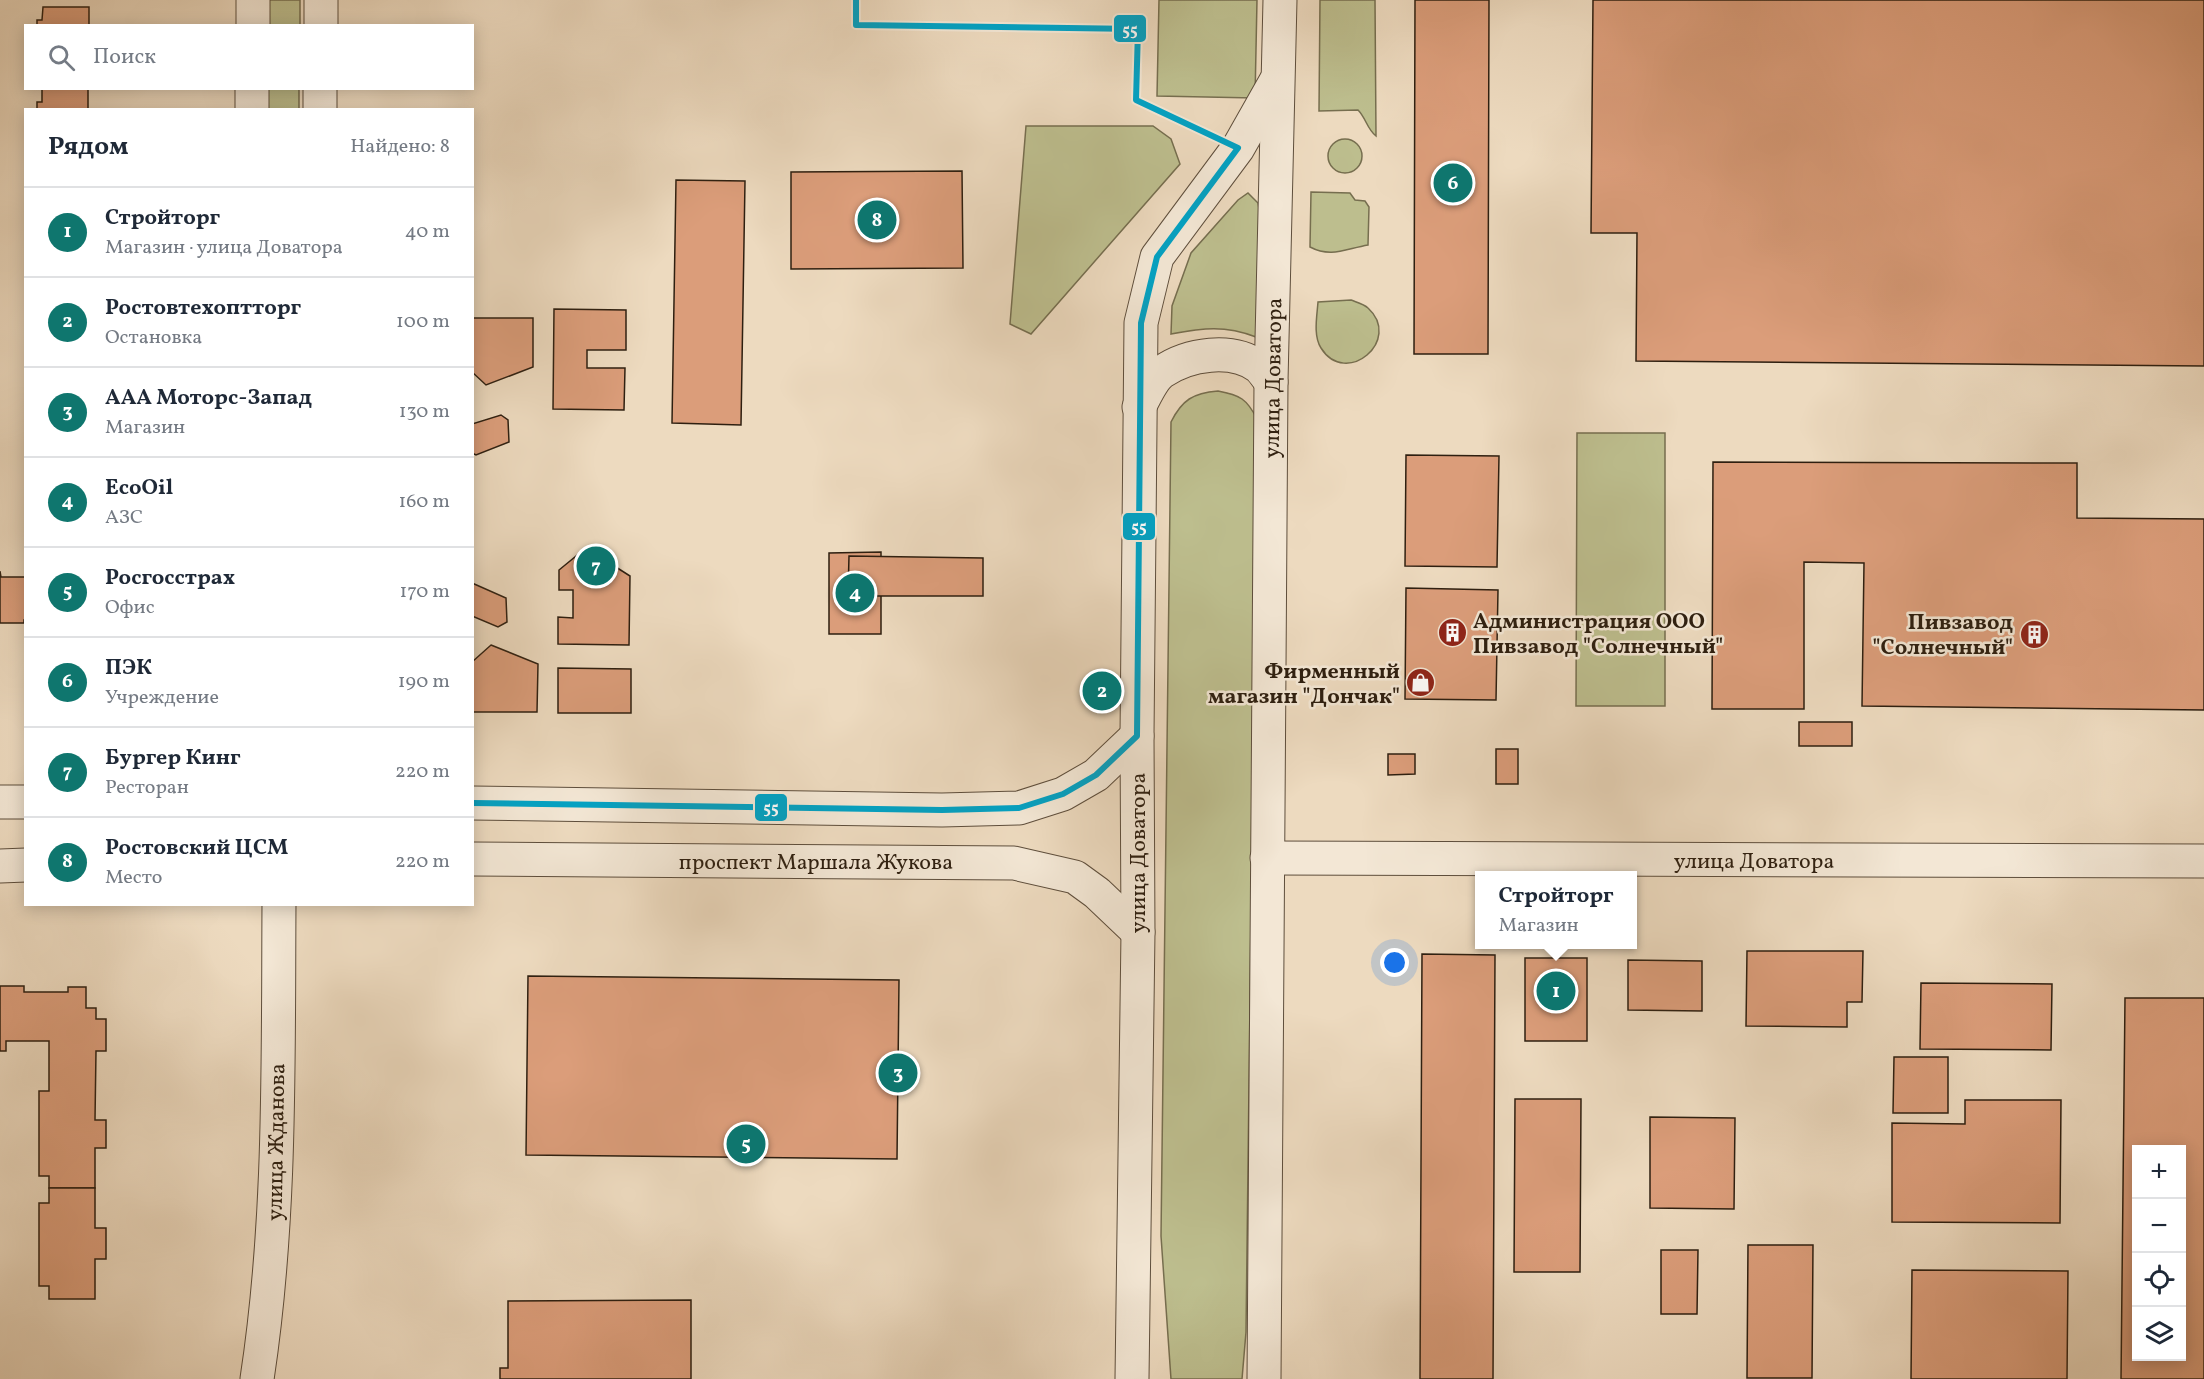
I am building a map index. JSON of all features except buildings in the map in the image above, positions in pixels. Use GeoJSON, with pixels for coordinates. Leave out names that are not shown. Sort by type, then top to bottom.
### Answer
{"type":"FeatureCollection","features":[{"type":"Feature","properties":{"kind":"street"},"geometry":{"type":"LineString","coordinates":[[253,0],[253,24]]}},
{"type":"Feature","properties":{"kind":"street"},"geometry":{"type":"LineString","coordinates":[[321,0],[321,24]]}},
{"type":"Feature","properties":{"kind":"street","name":"улица Доватора"},"geometry":{"type":"LineString","coordinates":[[1264,1379],[1271,382],[1280,0]]}},
{"type":"Feature","properties":{"kind":"street","name":"улица Доватора"},"geometry":{"type":"LineString","coordinates":[[1132,1379],[1138,932],[1137,736],[1141,323],[1157,256],[1238,148],[1278,77]]}},
{"type":"Feature","properties":{"kind":"street"},"geometry":{"type":"LineString","coordinates":[[252,90],[252,108]]}},
{"type":"Feature","properties":{"kind":"street"},"geometry":{"type":"LineString","coordinates":[[320,90],[320,108]]}},
{"type":"Feature","properties":{"kind":"street"},"geometry":{"type":"LineString","coordinates":[[1139,407],[1160,373],[1195,357],[1221,354],[1242,358],[1260,368],[1271,382]]}},
{"type":"Feature","properties":{"kind":"street"},"geometry":{"type":"LineString","coordinates":[[474,803],[942,810],[1018,808],[1063,794],[1096,775],[1137,736]]}},
{"type":"Feature","properties":{"kind":"street"},"geometry":{"type":"LineString","coordinates":[[0,802],[24,802]]}},
{"type":"Feature","properties":{"kind":"street","name":"улица Доватора"},"geometry":{"type":"LineString","coordinates":[[1267,858],[2204,861]]}},
{"type":"Feature","properties":{"kind":"street","name":"проспект Маршала Жукова"},"geometry":{"type":"LineString","coordinates":[[474,859],[1014,863],[1075,877],[1097,893],[1138,932]]}},
{"type":"Feature","properties":{"kind":"street"},"geometry":{"type":"LineString","coordinates":[[0,866],[24,865]]}},
{"type":"Feature","properties":{"kind":"street","name":"улица Жданова"},"geometry":{"type":"LineString","coordinates":[[257,1379],[266,1316],[274,1224],[279,906]]}},
{"type":"Feature","properties":{"kind":"green space"},"geometry":{"type":"Polygon","coordinates":[[[266,0],[300,0],[300,24],[265,24],[266,0]]]}},
{"type":"Feature","properties":{"kind":"green space"},"geometry":{"type":"Polygon","coordinates":[[[1159,0],[1257,0],[1255,98],[1157,96],[1159,0]]]}},
{"type":"Feature","properties":{"kind":"green space"},"geometry":{"type":"Polygon","coordinates":[[[1320,0],[1375,0],[1376,136],[1358,110],[1319,111],[1320,0]]]}},
{"type":"Feature","properties":{"kind":"green space"},"geometry":{"type":"Polygon","coordinates":[[[265,90],[299,90],[299,108],[264,108],[265,90]]]}},
{"type":"Feature","properties":{"kind":"green space"},"geometry":{"type":"Polygon","coordinates":[[[1026,126],[1153,126],[1171,139],[1180,164],[1031,334],[1010,324],[1026,126]]]}},
{"type":"Feature","properties":{"kind":"green space"},"geometry":{"type":"Polygon","coordinates":[[[1345,139],[1357,144],[1362,156],[1357,168],[1345,173],[1333,168],[1328,156],[1333,144],[1345,139]]]}},
{"type":"Feature","properties":{"kind":"green space"},"geometry":{"type":"Polygon","coordinates":[[[1311,192],[1350,193],[1355,200],[1365,201],[1369,207],[1368,245],[1332,252],[1310,247],[1311,192]]]}},
{"type":"Feature","properties":{"kind":"green space"},"geometry":{"type":"Polygon","coordinates":[[[1248,193],[1258,203],[1261,222],[1256,337],[1224,329],[1193,330],[1171,334],[1172,306],[1191,253],[1238,200],[1248,193]]]}},
{"type":"Feature","properties":{"kind":"green space"},"geometry":{"type":"Polygon","coordinates":[[[1351,300],[1368,308],[1377,321],[1379,333],[1375,345],[1367,355],[1356,361],[1344,363],[1332,359],[1321,348],[1316,326],[1318,302],[1351,300]]]}},
{"type":"Feature","properties":{"kind":"green space"},"geometry":{"type":"Polygon","coordinates":[[[1218,391],[1242,399],[1257,419],[1246,1332],[1242,1379],[1171,1379],[1161,1236],[1171,422],[1179,408],[1189,399],[1218,391]]]}},
{"type":"Feature","properties":{"kind":"green space"},"geometry":{"type":"Polygon","coordinates":[[[1577,433],[1665,433],[1665,706],[1576,706],[1577,433]]]}},
{"type":"Feature","properties":{"kind":"transit line","name":"55"},"geometry":{"type":"LineString","coordinates":[[474,803],[942,810],[1019,808],[1063,794],[1096,775],[1137,736],[1141,323],[1157,257],[1238,148],[1136,100],[1138,29],[856,25],[856,0]]}},
{"type":"Feature","properties":{"kind":"place","name":"ПЭК"},"geometry":{"type":"Point","coordinates":[1453,183]}},
{"type":"Feature","properties":{"kind":"place","name":"Ростовский ЦСМ"},"geometry":{"type":"Point","coordinates":[877,220]}},
{"type":"Feature","properties":{"kind":"place","name":"Бургер Кинг"},"geometry":{"type":"Point","coordinates":[596,566]}},
{"type":"Feature","properties":{"kind":"place","name":"EcoOil"},"geometry":{"type":"Point","coordinates":[855,593]}},
{"type":"Feature","properties":{"kind":"place","name":"Администрация ООО Пивзавод \"Солнечный\""},"geometry":{"type":"Point","coordinates":[1452,633]}},
{"type":"Feature","properties":{"kind":"place","name":"Пивзавод \"Солнечный\""},"geometry":{"type":"Point","coordinates":[2034,634]}},
{"type":"Feature","properties":{"kind":"place","name":"Фирменный магазин \"Дончак\""},"geometry":{"type":"Point","coordinates":[1421,683]}},
{"type":"Feature","properties":{"kind":"place","name":"Ростовтехоптторг"},"geometry":{"type":"Point","coordinates":[1102,691]}},
{"type":"Feature","properties":{"kind":"place","name":"Стройторг"},"geometry":{"type":"Point","coordinates":[1556,991]}},
{"type":"Feature","properties":{"kind":"place","name":"ААА Моторс-Запад"},"geometry":{"type":"Point","coordinates":[898,1073]}},
{"type":"Feature","properties":{"kind":"place","name":"Росгосстрах"},"geometry":{"type":"Point","coordinates":[746,1144]}}]}
